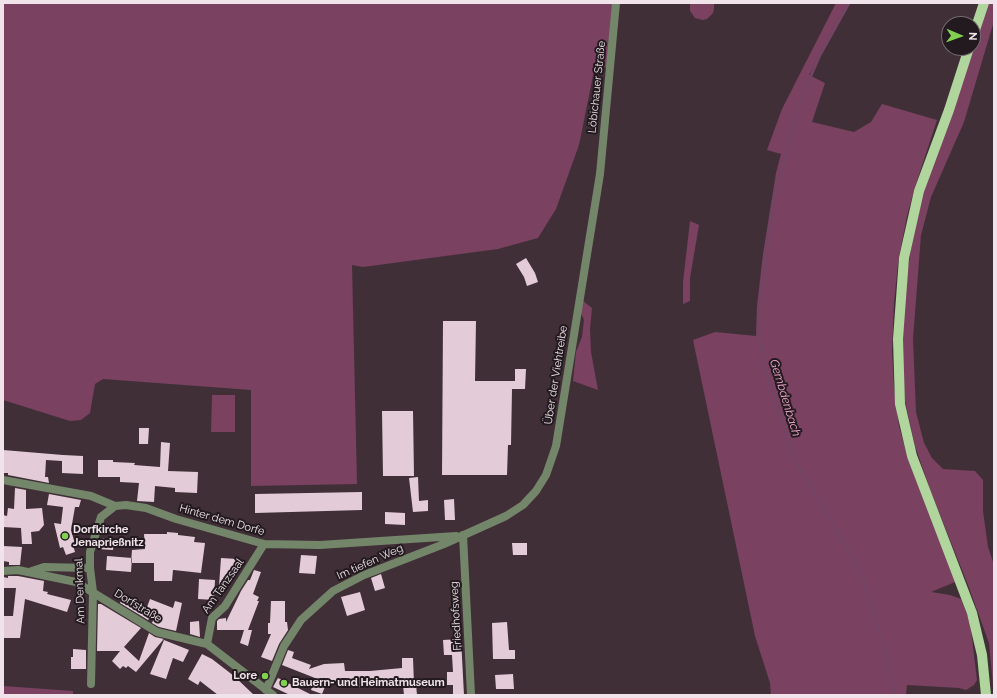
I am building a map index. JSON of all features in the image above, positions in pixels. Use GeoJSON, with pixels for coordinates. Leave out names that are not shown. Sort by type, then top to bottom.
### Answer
{"type":"FeatureCollection","features":[{"type":"Feature","properties":{"kind":"main road"},"geometry":{"type":"LineString","coordinates":[[980,16],[984,3]]}},
{"type":"Feature","properties":{"kind":"main road"},"geometry":{"type":"LineString","coordinates":[[966,56],[949,110],[919,191],[904,258],[898,339],[900,404],[912,456],[972,613],[982,655],[986,695]]}},
{"type":"Feature","properties":{"kind":"street","name":"Löbichauer Straße"},"geometry":{"type":"LineString","coordinates":[[600,174],[616,3]]}},
{"type":"Feature","properties":{"kind":"street","name":"Über der Viehtreibe"},"geometry":{"type":"LineString","coordinates":[[463,535],[506,516],[523,505],[536,491],[546,475],[556,446],[600,174]]}},
{"type":"Feature","properties":{"kind":"street","name":"Hinter dem Dorfe"},"geometry":{"type":"LineString","coordinates":[[3,480],[91,496],[115,506],[126,505],[146,508],[264,544],[320,545],[463,535]]}},
{"type":"Feature","properties":{"kind":"street","name":"Am Denkmal"},"geometry":{"type":"LineString","coordinates":[[91,684],[93,592],[90,552],[101,517],[115,506]]}},
{"type":"Feature","properties":{"kind":"street","name":"Im tiefen Weg"},"geometry":{"type":"LineString","coordinates":[[270,693],[284,646],[301,620],[333,591],[364,575],[463,535]]}},
{"type":"Feature","properties":{"kind":"street","name":"Friedhofsweg"},"geometry":{"type":"LineString","coordinates":[[463,535],[471,695]]}},
{"type":"Feature","properties":{"kind":"street","name":"Am Tanzsaal"},"geometry":{"type":"LineString","coordinates":[[207,644],[212,618],[225,606],[264,544]]}},
{"type":"Feature","properties":{"kind":"street"},"geometry":{"type":"LineString","coordinates":[[28,572],[44,567],[90,568]]}},
{"type":"Feature","properties":{"kind":"street","name":"Dorfstraße"},"geometry":{"type":"LineString","coordinates":[[3,571],[18,570],[76,582],[157,632],[207,644],[221,653],[270,693]]}},
{"type":"Feature","properties":{"kind":"shaded area"},"geometry":{"type":"Polygon","coordinates":[[[3,3],[616,3],[610,68],[595,66],[579,145],[556,209],[538,238],[498,249],[363,267],[352,265],[357,484],[251,486],[251,390],[103,379],[95,384],[90,413],[81,420],[70,421],[3,400],[3,3]]]}},
{"type":"Feature","properties":{"kind":"shaded area"},"geometry":{"type":"Polygon","coordinates":[[[690,3],[714,3],[713,13],[707,19],[703,20],[695,18],[690,11],[690,3]]]}},
{"type":"Feature","properties":{"kind":"shaded area"},"geometry":{"type":"Polygon","coordinates":[[[836,3],[849,3],[809,75],[825,83],[812,122],[854,132],[871,122],[882,104],[937,120],[907,216],[898,263],[894,303],[892,351],[894,387],[899,426],[908,458],[960,580],[931,592],[950,595],[961,599],[970,622],[977,680],[974,685],[966,690],[959,688],[907,685],[906,695],[771,695],[770,683],[755,636],[693,340],[715,332],[756,336],[757,306],[763,254],[776,173],[781,154],[767,150],[782,109],[836,3]]]}},
{"type":"Feature","properties":{"kind":"shaded area"},"geometry":{"type":"Polygon","coordinates":[[[988,3],[994,3],[994,21],[964,122],[931,197],[921,235],[913,339],[916,412],[924,443],[932,458],[943,469],[975,471],[983,480],[983,511],[988,547],[994,565],[994,695],[989,643],[915,446],[905,401],[902,367],[904,292],[911,249],[923,193],[970,56],[981,56],[981,23],[988,3]]]}},
{"type":"Feature","properties":{"kind":"shaded area"},"geometry":{"type":"Polygon","coordinates":[[[690,221],[699,225],[690,278],[690,301],[683,304],[683,282],[690,221]]]}},
{"type":"Feature","properties":{"kind":"shaded area"},"geometry":{"type":"Polygon","coordinates":[[[583,301],[592,308],[590,329],[591,352],[598,390],[573,381],[576,352],[582,337],[584,320],[581,313],[583,301]]]}},
{"type":"Feature","properties":{"kind":"shaded area"},"geometry":{"type":"Polygon","coordinates":[[[212,395],[235,395],[235,432],[211,432],[212,395]]]}},
{"type":"Feature","properties":{"kind":"shaded area"},"geometry":{"type":"Polygon","coordinates":[[[3,686],[73,691],[73,695],[3,695],[3,686]]]}},
{"type":"Feature","properties":{"kind":"building"},"geometry":{"type":"Polygon","coordinates":[[[526,258],[535,273],[538,282],[527,286],[524,277],[516,264],[526,258]]]}},
{"type":"Feature","properties":{"kind":"building"},"geometry":{"type":"Polygon","coordinates":[[[443,321],[476,321],[475,381],[515,381],[515,369],[526,369],[525,389],[512,389],[511,445],[508,445],[507,475],[442,475],[443,321]]]}},
{"type":"Feature","properties":{"kind":"building"},"geometry":{"type":"Polygon","coordinates":[[[382,411],[413,411],[414,476],[383,476],[382,411]]]}},
{"type":"Feature","properties":{"kind":"building"},"geometry":{"type":"Polygon","coordinates":[[[139,428],[149,428],[148,444],[139,444],[139,428]]]}},
{"type":"Feature","properties":{"kind":"building"},"geometry":{"type":"Polygon","coordinates":[[[161,442],[170,443],[168,471],[198,472],[197,493],[175,492],[175,488],[155,486],[154,502],[137,501],[139,483],[120,482],[120,477],[98,477],[98,460],[113,460],[113,462],[135,463],[134,465],[160,467],[161,442]]]}},
{"type":"Feature","properties":{"kind":"building"},"geometry":{"type":"Polygon","coordinates":[[[3,450],[83,456],[83,474],[62,473],[62,461],[46,460],[45,477],[48,477],[49,483],[8,475],[8,473],[3,473],[3,450]]]}},
{"type":"Feature","properties":{"kind":"building"},"geometry":{"type":"Polygon","coordinates":[[[418,477],[419,501],[428,500],[428,511],[413,512],[409,478],[418,477]]]}},
{"type":"Feature","properties":{"kind":"building"},"geometry":{"type":"Polygon","coordinates":[[[15,488],[26,490],[26,509],[42,508],[44,525],[39,531],[31,532],[32,544],[22,544],[21,528],[3,527],[3,515],[7,516],[8,508],[14,509],[15,488]]]}},
{"type":"Feature","properties":{"kind":"building"},"geometry":{"type":"Polygon","coordinates":[[[362,492],[362,510],[255,513],[255,494],[362,492]]]}},
{"type":"Feature","properties":{"kind":"building"},"geometry":{"type":"Polygon","coordinates":[[[49,494],[81,500],[79,507],[75,507],[71,530],[75,544],[73,545],[75,552],[66,555],[63,547],[60,548],[54,523],[61,524],[63,507],[47,505],[49,494]]]}},
{"type":"Feature","properties":{"kind":"building"},"geometry":{"type":"Polygon","coordinates":[[[454,499],[455,520],[445,520],[444,500],[454,499]]]}},
{"type":"Feature","properties":{"kind":"building"},"geometry":{"type":"Polygon","coordinates":[[[385,512],[405,513],[405,525],[385,524],[385,512]]]}},
{"type":"Feature","properties":{"kind":"building"},"geometry":{"type":"Polygon","coordinates":[[[167,532],[195,537],[194,542],[205,543],[201,573],[173,570],[172,581],[154,581],[154,563],[131,563],[132,550],[145,549],[144,534],[167,534],[167,532]]]}},
{"type":"Feature","properties":{"kind":"building"},"geometry":{"type":"Polygon","coordinates":[[[100,538],[114,540],[113,550],[98,549],[100,538]]]}},
{"type":"Feature","properties":{"kind":"building"},"geometry":{"type":"Polygon","coordinates":[[[512,543],[527,543],[527,555],[513,555],[512,543]]]}},
{"type":"Feature","properties":{"kind":"building"},"geometry":{"type":"Polygon","coordinates":[[[3,546],[22,547],[20,565],[9,565],[9,562],[3,561],[3,546]]]}},
{"type":"Feature","properties":{"kind":"building"},"geometry":{"type":"Polygon","coordinates":[[[301,555],[317,556],[315,574],[299,573],[301,555]]]}},
{"type":"Feature","properties":{"kind":"building"},"geometry":{"type":"Polygon","coordinates":[[[107,556],[132,558],[131,572],[106,570],[107,556]]]}},
{"type":"Feature","properties":{"kind":"building"},"geometry":{"type":"Polygon","coordinates":[[[221,558],[237,559],[236,574],[229,574],[228,587],[219,586],[221,558]]]}},
{"type":"Feature","properties":{"kind":"building"},"geometry":{"type":"Polygon","coordinates":[[[254,570],[261,572],[253,594],[259,597],[257,601],[259,601],[248,630],[217,630],[217,621],[219,619],[226,618],[226,622],[241,591],[248,580],[250,580],[254,570]]]}},
{"type":"Feature","properties":{"kind":"building"},"geometry":{"type":"Polygon","coordinates":[[[381,574],[385,588],[375,591],[371,578],[381,574]]]}},
{"type":"Feature","properties":{"kind":"building"},"geometry":{"type":"Polygon","coordinates":[[[8,576],[18,576],[44,581],[43,591],[48,592],[47,594],[71,600],[67,612],[25,599],[20,638],[3,638],[3,616],[13,616],[16,588],[3,588],[3,577],[8,578],[8,576]]]}},
{"type":"Feature","properties":{"kind":"building"},"geometry":{"type":"Polygon","coordinates":[[[199,579],[215,580],[214,600],[198,599],[199,579]]]}},
{"type":"Feature","properties":{"kind":"building"},"geometry":{"type":"Polygon","coordinates":[[[360,592],[365,610],[347,616],[341,597],[360,592]]]}},
{"type":"Feature","properties":{"kind":"building"},"geometry":{"type":"Polygon","coordinates":[[[133,599],[147,607],[150,599],[173,608],[175,601],[182,603],[176,631],[159,627],[152,623],[157,610],[148,620],[120,603],[121,601],[127,604],[128,601],[132,603],[133,599]]]}},
{"type":"Feature","properties":{"kind":"building"},"geometry":{"type":"Polygon","coordinates":[[[271,601],[285,601],[285,622],[287,622],[288,630],[279,644],[272,661],[261,657],[271,634],[268,634],[268,623],[270,623],[271,601]]]}},
{"type":"Feature","properties":{"kind":"building"},"geometry":{"type":"Polygon","coordinates":[[[98,604],[101,604],[141,628],[124,647],[139,661],[149,633],[155,637],[164,639],[136,672],[128,666],[126,668],[123,666],[120,669],[112,661],[120,651],[97,651],[98,604]]]}},
{"type":"Feature","properties":{"kind":"building"},"geometry":{"type":"Polygon","coordinates":[[[199,621],[200,637],[190,634],[190,622],[199,621]]]}},
{"type":"Feature","properties":{"kind":"building"},"geometry":{"type":"Polygon","coordinates":[[[507,622],[509,650],[515,650],[515,659],[493,659],[492,623],[507,622]]]}},
{"type":"Feature","properties":{"kind":"building"},"geometry":{"type":"Polygon","coordinates":[[[244,630],[252,630],[248,646],[240,643],[244,630]]]}},
{"type":"Feature","properties":{"kind":"building"},"geometry":{"type":"Polygon","coordinates":[[[461,639],[464,695],[453,695],[453,685],[447,685],[447,672],[453,672],[452,655],[444,655],[443,640],[461,639]]]}},
{"type":"Feature","properties":{"kind":"building"},"geometry":{"type":"Polygon","coordinates":[[[164,640],[189,650],[183,662],[173,658],[166,679],[150,674],[164,640]]]}},
{"type":"Feature","properties":{"kind":"building"},"geometry":{"type":"Polygon","coordinates":[[[73,649],[86,650],[86,669],[71,669],[73,649]]]}},
{"type":"Feature","properties":{"kind":"building"},"geometry":{"type":"Polygon","coordinates":[[[288,650],[294,652],[292,658],[311,665],[309,669],[324,664],[344,663],[345,671],[370,671],[402,668],[402,658],[413,658],[414,684],[416,684],[417,695],[404,695],[403,685],[355,687],[355,680],[327,682],[322,694],[311,690],[315,678],[282,665],[288,650]]]}},
{"type":"Feature","properties":{"kind":"building"},"geometry":{"type":"Polygon","coordinates":[[[202,654],[212,659],[234,676],[254,695],[218,695],[200,681],[198,685],[188,679],[202,654]]]}},
{"type":"Feature","properties":{"kind":"building"},"geometry":{"type":"Polygon","coordinates":[[[513,674],[514,689],[496,689],[495,675],[513,674]]]}},
{"type":"Feature","properties":{"kind":"building"},"geometry":{"type":"Polygon","coordinates":[[[278,678],[312,695],[290,695],[273,687],[278,678]]]}},
{"type":"Feature","properties":{"kind":"waterway","name":"Gembdenbach"},"geometry":{"type":"LineString","coordinates":[[849,3],[820,55],[802,96],[773,202],[760,308],[760,336],[764,366],[795,460],[862,574],[887,659],[895,695]]}},
{"type":"Feature","properties":{"kind":"place","name":"Dorfkirche Jenaprießnitz"},"geometry":{"type":"Point","coordinates":[65,536]}},
{"type":"Feature","properties":{"kind":"place","name":"Lore"},"geometry":{"type":"Point","coordinates":[265,676]}},
{"type":"Feature","properties":{"kind":"place","name":"Bauern- und Heimatmuseum"},"geometry":{"type":"Point","coordinates":[284,683]}}]}
